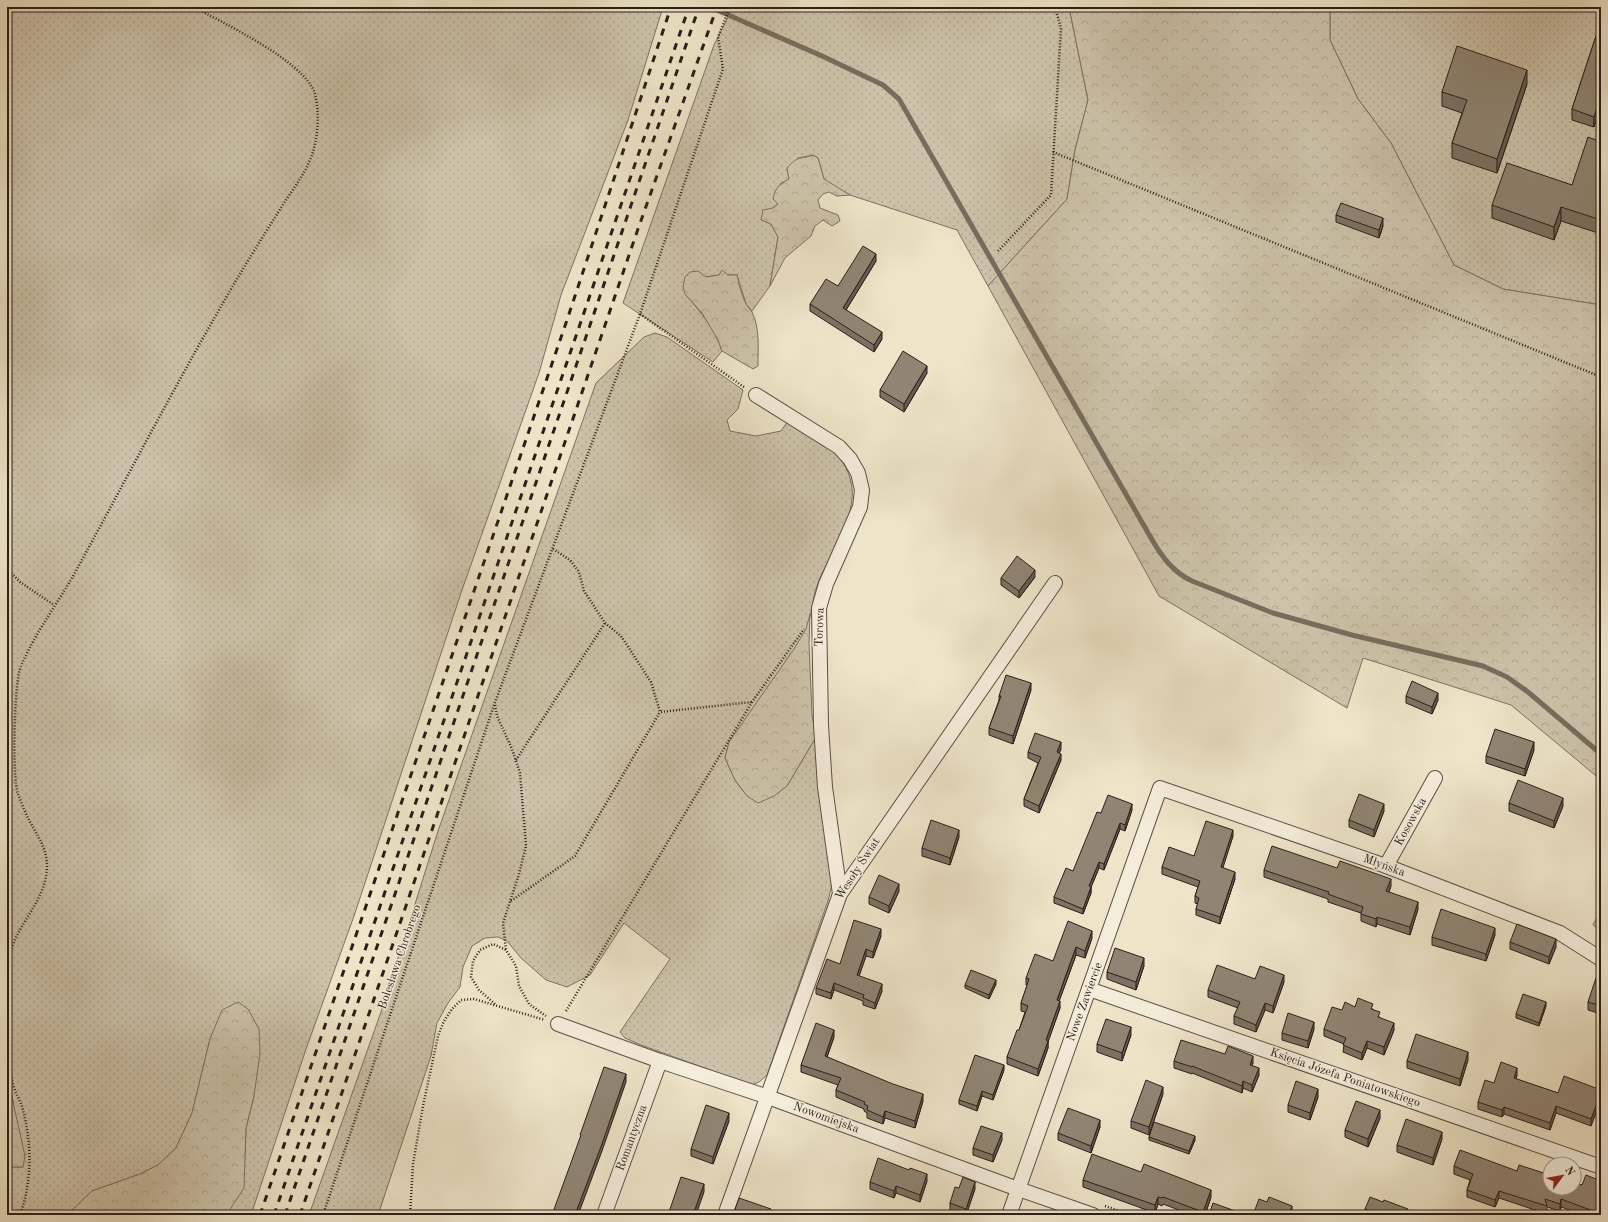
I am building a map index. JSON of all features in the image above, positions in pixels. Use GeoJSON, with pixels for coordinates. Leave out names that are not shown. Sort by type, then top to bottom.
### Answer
{"type":"FeatureCollection","features":[{"type":"Feature","properties":{"kind":"street","name":"Torowa"},"geometry":{"type":"LineString","coordinates":[[756,395],[839,447],[850,459],[858,473],[862,490],[860,507],[826,584],[819,608],[822,740],[825,787],[840,894]]}},
{"type":"Feature","properties":{"kind":"street","name":"Wesoły Świat"},"geometry":{"type":"LineString","coordinates":[[725,1215],[840,894],[1055,583]]}},
{"type":"Feature","properties":{"kind":"street","name":"Kosowska"},"geometry":{"type":"LineString","coordinates":[[1386,866],[1435,778]]}},
{"type":"Feature","properties":{"kind":"street","name":"Młyńska"},"geometry":{"type":"LineString","coordinates":[[1160,788],[1386,866],[1560,933],[1601,959]]}},
{"type":"Feature","properties":{"kind":"street","name":"Nowe Zawiercie"},"geometry":{"type":"LineString","coordinates":[[1009,1215],[1160,788]]}},
{"type":"Feature","properties":{"kind":"street","name":"Księcia Józefa Poniatowskiego"},"geometry":{"type":"LineString","coordinates":[[1089,989],[1601,1167]]}},
{"type":"Feature","properties":{"kind":"street","name":"Nowomiejska"},"geometry":{"type":"LineString","coordinates":[[558,1024],[660,1061],[768,1097],[1093,1215]]}},
{"type":"Feature","properties":{"kind":"street","name":"Romantyczna"},"geometry":{"type":"LineString","coordinates":[[604,1215],[660,1061]]}},
{"type":"Feature","properties":{"kind":"path"},"geometry":{"type":"LineString","coordinates":[[7,963],[12,946],[39,898],[47,879],[48,861],[43,843],[28,817],[16,789],[14,759],[19,669],[54,605],[75,573],[132,465],[233,286],[311,159],[317,129],[318,109],[314,91],[304,76],[254,39],[194,7]]}},
{"type":"Feature","properties":{"kind":"path","name":"Bolesława Chrobrego"},"geometry":{"type":"LineString","coordinates":[[324,1215],[494,705],[640,314],[723,69],[718,37],[730,7]]}},
{"type":"Feature","properties":{"kind":"path"},"geometry":{"type":"LineString","coordinates":[[998,251],[1051,195],[1061,28],[1055,7]]}},
{"type":"Feature","properties":{"kind":"path"},"geometry":{"type":"LineString","coordinates":[[1053,152],[1601,377]]}},
{"type":"Feature","properties":{"kind":"path"},"geometry":{"type":"LineString","coordinates":[[640,314],[756,395]]}},
{"type":"Feature","properties":{"kind":"path"},"geometry":{"type":"LineString","coordinates":[[510,901],[575,856],[660,712],[651,682],[621,636],[605,623],[584,591],[579,572],[570,560],[553,548]]}},
{"type":"Feature","properties":{"kind":"path"},"geometry":{"type":"LineString","coordinates":[[7,569],[20,582],[54,605]]}},
{"type":"Feature","properties":{"kind":"path"},"geometry":{"type":"LineString","coordinates":[[558,1024],[752,702],[819,608]]}},
{"type":"Feature","properties":{"kind":"path"},"geometry":{"type":"LineString","coordinates":[[515,761],[605,623]]}},
{"type":"Feature","properties":{"kind":"path"},"geometry":{"type":"LineString","coordinates":[[660,712],[752,702]]}},
{"type":"Feature","properties":{"kind":"path"},"geometry":{"type":"LineString","coordinates":[[494,705],[520,773],[526,846],[519,874],[503,923],[506,950],[516,966],[519,986],[529,1004],[558,1024]]}},
{"type":"Feature","properties":{"kind":"path"},"geometry":{"type":"LineString","coordinates":[[497,1006],[479,990],[471,976],[473,961],[480,950],[493,944],[506,950]]}},
{"type":"Feature","properties":{"kind":"path"},"geometry":{"type":"LineString","coordinates":[[410,1215],[414,1156],[423,1106],[438,1036],[452,1009],[461,1000],[474,998],[558,1024]]}},
{"type":"Feature","properties":{"kind":"path"},"geometry":{"type":"LineString","coordinates":[[7,1054],[13,1085],[23,1109],[28,1135],[30,1172],[27,1194],[20,1215]]}},
{"type":"Feature","properties":{"kind":"green space"},"geometry":{"type":"Polygon","coordinates":[[[7,7],[663,7],[628,120],[561,295],[539,373],[462,590],[354,916],[306,1049],[251,1215],[226,1215],[245,1155],[246,1128],[254,1096],[210,1039],[192,1113],[176,1148],[158,1165],[140,1174],[92,1191],[67,1215],[7,1215],[7,1167],[23,1167],[13,1101],[7,1075],[7,7]]]}},
{"type":"Feature","properties":{"kind":"green space"},"geometry":{"type":"Polygon","coordinates":[[[733,7],[1069,7],[1088,100],[1075,150],[1067,199],[988,286],[957,230],[850,195],[829,184],[824,179],[818,158],[813,155],[798,158],[787,169],[789,179],[780,184],[778,204],[773,208],[771,224],[778,237],[770,286],[752,311],[746,304],[737,275],[706,277],[685,294],[706,321],[719,343],[722,351],[713,362],[623,303],[714,45],[733,7]]]}},
{"type":"Feature","properties":{"kind":"green space"},"geometry":{"type":"Polygon","coordinates":[[[1069,7],[1330,7],[1330,40],[1358,99],[1391,143],[1454,265],[1503,289],[1601,305],[1601,780],[1511,705],[1363,658],[1347,708],[1159,596],[988,286],[1067,199],[1075,150],[1088,100],[1069,7]]]}},
{"type":"Feature","properties":{"kind":"green space"},"geometry":{"type":"Polygon","coordinates":[[[1330,7],[1601,7],[1601,305],[1503,289],[1454,265],[1391,143],[1358,99],[1330,40],[1330,7]]]}},
{"type":"Feature","properties":{"kind":"green space"},"geometry":{"type":"Polygon","coordinates":[[[813,155],[818,158],[824,179],[850,195],[837,196],[829,192],[823,194],[818,200],[820,208],[838,215],[840,221],[832,226],[823,220],[815,226],[811,236],[785,258],[770,286],[778,237],[771,224],[761,220],[763,210],[773,208],[778,204],[773,199],[774,195],[778,187],[789,179],[787,168],[797,159],[813,155]]]}},
{"type":"Feature","properties":{"kind":"green space"},"geometry":{"type":"Polygon","coordinates":[[[722,270],[728,275],[737,275],[744,299],[755,318],[758,338],[758,366],[753,369],[722,351],[718,340],[702,313],[685,294],[683,287],[685,277],[690,272],[698,271],[706,277],[719,275],[722,270]]]}},
{"type":"Feature","properties":{"kind":"green space"},"geometry":{"type":"Polygon","coordinates":[[[655,333],[667,337],[743,390],[738,409],[727,420],[730,431],[756,436],[781,431],[788,421],[825,444],[833,451],[846,468],[850,478],[852,491],[848,518],[843,532],[818,583],[806,630],[798,645],[776,677],[729,742],[725,758],[735,780],[747,796],[787,786],[816,737],[833,880],[828,901],[767,1075],[759,1082],[752,1085],[625,1038],[620,1032],[670,959],[624,923],[590,975],[567,987],[546,980],[521,958],[507,941],[498,937],[485,938],[472,946],[463,967],[460,987],[448,1003],[437,1023],[431,1056],[378,1215],[309,1215],[381,1012],[438,831],[596,383],[644,337],[655,333]]]}},
{"type":"Feature","properties":{"kind":"green space"},"geometry":{"type":"Polygon","coordinates":[[[810,614],[809,644],[812,715],[816,737],[787,786],[774,796],[758,803],[747,796],[735,780],[725,758],[729,742],[794,649],[806,629],[810,614]]]}},
{"type":"Feature","properties":{"kind":"green space"},"geometry":{"type":"Polygon","coordinates":[[[1601,909],[1601,931],[1593,925],[1601,909]]]}},
{"type":"Feature","properties":{"kind":"green space"},"geometry":{"type":"Polygon","coordinates":[[[238,1002],[248,1009],[259,1029],[260,1053],[254,1096],[246,1128],[244,1188],[227,1214],[67,1215],[92,1191],[140,1174],[158,1165],[176,1148],[192,1113],[210,1039],[222,1010],[238,1002]]]}},
{"type":"Feature","properties":{"kind":"green space"},"geometry":{"type":"Polygon","coordinates":[[[7,1075],[25,1156],[23,1167],[7,1167],[7,1075]]]}},
{"type":"Feature","properties":{"kind":"building"},"geometry":{"type":"Polygon","coordinates":[[[1596,36],[1601,38],[1601,94],[1594,117],[1572,109],[1596,36]]]}},
{"type":"Feature","properties":{"kind":"building"},"geometry":{"type":"Polygon","coordinates":[[[1457,46],[1527,70],[1497,159],[1452,143],[1467,100],[1442,92],[1457,46]]]}},
{"type":"Feature","properties":{"kind":"building"},"geometry":{"type":"Polygon","coordinates":[[[1588,137],[1601,142],[1601,220],[1561,207],[1554,227],[1492,205],[1507,163],[1572,185],[1588,137]]]}},
{"type":"Feature","properties":{"kind":"building"},"geometry":{"type":"Polygon","coordinates":[[[1341,203],[1383,218],[1379,230],[1336,215],[1341,203]]]}},
{"type":"Feature","properties":{"kind":"building"},"geometry":{"type":"Polygon","coordinates":[[[863,246],[876,254],[843,308],[882,332],[874,345],[810,304],[826,279],[838,286],[863,246]]]}},
{"type":"Feature","properties":{"kind":"building"},"geometry":{"type":"Polygon","coordinates":[[[903,351],[927,366],[904,404],[880,390],[903,351]]]}},
{"type":"Feature","properties":{"kind":"building"},"geometry":{"type":"Polygon","coordinates":[[[1017,556],[1035,570],[1019,591],[1001,578],[1017,556]]]}},
{"type":"Feature","properties":{"kind":"building"},"geometry":{"type":"Polygon","coordinates":[[[1006,675],[1031,683],[1013,736],[989,728],[1001,696],[999,696],[1006,675]]]}},
{"type":"Feature","properties":{"kind":"building"},"geometry":{"type":"Polygon","coordinates":[[[1412,681],[1438,693],[1432,707],[1406,696],[1412,681]]]}},
{"type":"Feature","properties":{"kind":"building"},"geometry":{"type":"Polygon","coordinates":[[[1495,729],[1534,742],[1525,769],[1486,756],[1495,729]]]}},
{"type":"Feature","properties":{"kind":"building"},"geometry":{"type":"Polygon","coordinates":[[[1035,733],[1061,742],[1057,752],[1061,754],[1039,806],[1024,799],[1041,757],[1028,752],[1035,733]]]}},
{"type":"Feature","properties":{"kind":"building"},"geometry":{"type":"Polygon","coordinates":[[[1518,780],[1563,798],[1554,821],[1509,803],[1518,780]]]}},
{"type":"Feature","properties":{"kind":"building"},"geometry":{"type":"Polygon","coordinates":[[[1359,794],[1384,804],[1374,830],[1349,820],[1359,794]]]}},
{"type":"Feature","properties":{"kind":"building"},"geometry":{"type":"Polygon","coordinates":[[[1108,795],[1132,804],[1125,825],[1120,823],[1104,864],[1099,862],[1089,886],[1091,887],[1083,909],[1054,897],[1066,868],[1073,871],[1097,812],[1101,813],[1108,795]]]}},
{"type":"Feature","properties":{"kind":"building"},"geometry":{"type":"Polygon","coordinates":[[[931,820],[959,830],[950,858],[922,848],[931,820]]]}},
{"type":"Feature","properties":{"kind":"building"},"geometry":{"type":"Polygon","coordinates":[[[1206,821],[1233,830],[1221,867],[1235,872],[1220,917],[1196,909],[1199,898],[1195,896],[1200,881],[1162,867],[1169,847],[1194,856],[1206,821]]]}},
{"type":"Feature","properties":{"kind":"building"},"geometry":{"type":"Polygon","coordinates":[[[1272,846],[1337,868],[1340,861],[1391,879],[1386,891],[1418,902],[1410,927],[1377,917],[1376,919],[1361,914],[1363,907],[1328,894],[1329,892],[1264,870],[1272,846]]]}},
{"type":"Feature","properties":{"kind":"building"},"geometry":{"type":"Polygon","coordinates":[[[879,875],[899,884],[889,906],[869,897],[879,875]]]}},
{"type":"Feature","properties":{"kind":"building"},"geometry":{"type":"Polygon","coordinates":[[[1441,909],[1495,928],[1486,954],[1432,937],[1441,909]]]}},
{"type":"Feature","properties":{"kind":"building"},"geometry":{"type":"Polygon","coordinates":[[[854,920],[881,929],[873,952],[866,949],[857,975],[882,984],[875,1003],[863,998],[864,995],[834,983],[831,993],[816,988],[827,959],[840,964],[854,920]]]}},
{"type":"Feature","properties":{"kind":"building"},"geometry":{"type":"Polygon","coordinates":[[[1068,921],[1092,931],[1085,951],[1076,947],[1057,1000],[1060,1001],[1046,1040],[1048,1041],[1038,1069],[1007,1057],[1028,1006],[1021,1003],[1029,979],[1026,978],[1035,954],[1053,961],[1068,921]]]}},
{"type":"Feature","properties":{"kind":"building"},"geometry":{"type":"Polygon","coordinates":[[[1517,924],[1556,939],[1549,957],[1510,942],[1517,924]]]}},
{"type":"Feature","properties":{"kind":"building"},"geometry":{"type":"Polygon","coordinates":[[[1115,948],[1144,958],[1136,982],[1107,972],[1115,948]]]}},
{"type":"Feature","properties":{"kind":"building"},"geometry":{"type":"Polygon","coordinates":[[[1217,965],[1255,979],[1260,966],[1284,975],[1273,1006],[1265,1003],[1256,1025],[1234,1016],[1240,1002],[1208,990],[1217,965]]]}},
{"type":"Feature","properties":{"kind":"building"},"geometry":{"type":"Polygon","coordinates":[[[971,970],[996,980],[989,995],[965,985],[971,970]]]}},
{"type":"Feature","properties":{"kind":"building"},"geometry":{"type":"Polygon","coordinates":[[[1596,978],[1601,979],[1601,1006],[1588,1002],[1596,978]]]}},
{"type":"Feature","properties":{"kind":"building"},"geometry":{"type":"Polygon","coordinates":[[[1523,994],[1546,1002],[1539,1023],[1516,1014],[1523,994]]]}},
{"type":"Feature","properties":{"kind":"building"},"geometry":{"type":"Polygon","coordinates":[[[1358,998],[1373,1004],[1371,1009],[1380,1012],[1378,1017],[1394,1023],[1384,1047],[1367,1041],[1362,1053],[1343,1045],[1346,1038],[1324,1029],[1332,1007],[1342,1010],[1345,1002],[1355,1007],[1358,998]]]}},
{"type":"Feature","properties":{"kind":"building"},"geometry":{"type":"Polygon","coordinates":[[[1288,1013],[1314,1022],[1308,1041],[1282,1033],[1288,1013]]]}},
{"type":"Feature","properties":{"kind":"building"},"geometry":{"type":"Polygon","coordinates":[[[1106,1019],[1131,1027],[1122,1053],[1097,1044],[1106,1019]]]}},
{"type":"Feature","properties":{"kind":"building"},"geometry":{"type":"Polygon","coordinates":[[[816,1023],[834,1030],[825,1056],[893,1084],[923,1094],[915,1121],[885,1111],[883,1117],[867,1110],[868,1106],[864,1104],[865,1102],[836,1090],[841,1078],[801,1065],[816,1023]]]}},
{"type":"Feature","properties":{"kind":"building"},"geometry":{"type":"Polygon","coordinates":[[[1416,1034],[1468,1052],[1460,1079],[1407,1061],[1416,1034]]]}},
{"type":"Feature","properties":{"kind":"building"},"geometry":{"type":"Polygon","coordinates":[[[1181,1040],[1225,1054],[1228,1046],[1253,1056],[1250,1065],[1259,1068],[1252,1085],[1243,1081],[1242,1086],[1192,1066],[1174,1061],[1181,1040]]]}},
{"type":"Feature","properties":{"kind":"building"},"geometry":{"type":"Polygon","coordinates":[[[975,1055],[1004,1065],[993,1095],[982,1091],[977,1106],[959,1100],[975,1055]]]}},
{"type":"Feature","properties":{"kind":"building"},"geometry":{"type":"Polygon","coordinates":[[[1501,1062],[1517,1068],[1514,1078],[1558,1093],[1564,1076],[1601,1090],[1591,1119],[1556,1106],[1550,1123],[1504,1107],[1502,1110],[1478,1102],[1485,1080],[1494,1083],[1501,1062]]]}},
{"type":"Feature","properties":{"kind":"building"},"geometry":{"type":"Polygon","coordinates":[[[604,1067],[626,1074],[602,1144],[576,1212],[578,1213],[577,1215],[552,1215],[581,1135],[604,1067]]]}},
{"type":"Feature","properties":{"kind":"building"},"geometry":{"type":"Polygon","coordinates":[[[1146,1080],[1163,1087],[1149,1127],[1131,1121],[1146,1080]]]}},
{"type":"Feature","properties":{"kind":"building"},"geometry":{"type":"Polygon","coordinates":[[[1296,1081],[1318,1089],[1310,1113],[1288,1105],[1296,1081]]]}},
{"type":"Feature","properties":{"kind":"building"},"geometry":{"type":"Polygon","coordinates":[[[1356,1101],[1380,1110],[1368,1139],[1345,1130],[1356,1101]]]}},
{"type":"Feature","properties":{"kind":"building"},"geometry":{"type":"Polygon","coordinates":[[[706,1105],[729,1113],[713,1157],[691,1149],[706,1105]]]}},
{"type":"Feature","properties":{"kind":"building"},"geometry":{"type":"Polygon","coordinates":[[[1068,1108],[1100,1120],[1091,1146],[1058,1133],[1068,1108]]]}},
{"type":"Feature","properties":{"kind":"building"},"geometry":{"type":"Polygon","coordinates":[[[1406,1119],[1442,1132],[1433,1158],[1397,1145],[1406,1119]]]}},
{"type":"Feature","properties":{"kind":"building"},"geometry":{"type":"Polygon","coordinates":[[[1154,1122],[1195,1136],[1189,1151],[1149,1137],[1154,1122]]]}},
{"type":"Feature","properties":{"kind":"building"},"geometry":{"type":"Polygon","coordinates":[[[981,1126],[1002,1133],[993,1155],[973,1148],[981,1126]]]}},
{"type":"Feature","properties":{"kind":"building"},"geometry":{"type":"Polygon","coordinates":[[[1460,1150],[1517,1171],[1519,1165],[1542,1172],[1542,1196],[1582,1196],[1582,1185],[1586,1175],[1601,1181],[1601,1200],[1596,1212],[1561,1199],[1560,1204],[1545,1199],[1547,1206],[1499,1191],[1495,1200],[1467,1190],[1473,1174],[1454,1166],[1460,1150]]]}},
{"type":"Feature","properties":{"kind":"building"},"geometry":{"type":"Polygon","coordinates":[[[1092,1154],[1141,1172],[1144,1164],[1211,1190],[1203,1212],[1163,1197],[1158,1197],[1155,1205],[1083,1180],[1092,1154]]]}},
{"type":"Feature","properties":{"kind":"building"},"geometry":{"type":"Polygon","coordinates":[[[878,1158],[909,1170],[910,1168],[927,1174],[920,1195],[896,1186],[894,1191],[870,1182],[878,1158]]]}},
{"type":"Feature","properties":{"kind":"building"},"geometry":{"type":"Polygon","coordinates":[[[681,1177],[704,1184],[693,1215],[668,1215],[681,1177]]]}},
{"type":"Feature","properties":{"kind":"building"},"geometry":{"type":"Polygon","coordinates":[[[963,1177],[975,1182],[966,1209],[950,1203],[955,1187],[959,1188],[963,1177]]]}},
{"type":"Feature","properties":{"kind":"building"},"geometry":{"type":"Polygon","coordinates":[[[1269,1197],[1292,1206],[1289,1215],[1253,1215],[1259,1199],[1267,1202],[1269,1197]]]}},
{"type":"Feature","properties":{"kind":"building"},"geometry":{"type":"Polygon","coordinates":[[[1370,1197],[1383,1202],[1384,1200],[1408,1209],[1406,1215],[1381,1215],[1365,1209],[1370,1197]]]}},
{"type":"Feature","properties":{"kind":"building"},"geometry":{"type":"Polygon","coordinates":[[[739,1198],[771,1209],[769,1215],[733,1215],[739,1198]]]}},
{"type":"Feature","properties":{"kind":"building"},"geometry":{"type":"Polygon","coordinates":[[[1213,1203],[1238,1212],[1237,1215],[1209,1215],[1213,1203]]]}},
{"type":"Feature","properties":{"kind":"building"},"geometry":{"type":"Polygon","coordinates":[[[1023,1212],[1033,1215],[1022,1215],[1023,1212]]]}},
{"type":"Feature","properties":{"kind":"waterway"},"geometry":{"type":"LineString","coordinates":[[710,7],[822,56],[883,85],[899,99],[1151,538],[1164,558],[1179,573],[1192,581],[1273,613],[1352,635],[1483,666],[1507,677],[1528,692],[1601,754]]}},
{"type":"Feature","properties":{"kind":"railway"},"geometry":{"type":"LineString","coordinates":[[260,1215],[567,320],[671,7]]}},
{"type":"Feature","properties":{"kind":"railway"},"geometry":{"type":"LineString","coordinates":[[274,1215],[689,7]]}},
{"type":"Feature","properties":{"kind":"railway"},"geometry":{"type":"LineString","coordinates":[[285,1215],[699,7]]}},
{"type":"Feature","properties":{"kind":"railway"},"geometry":{"type":"LineString","coordinates":[[300,1215],[638,229],[717,7]]}}]}
